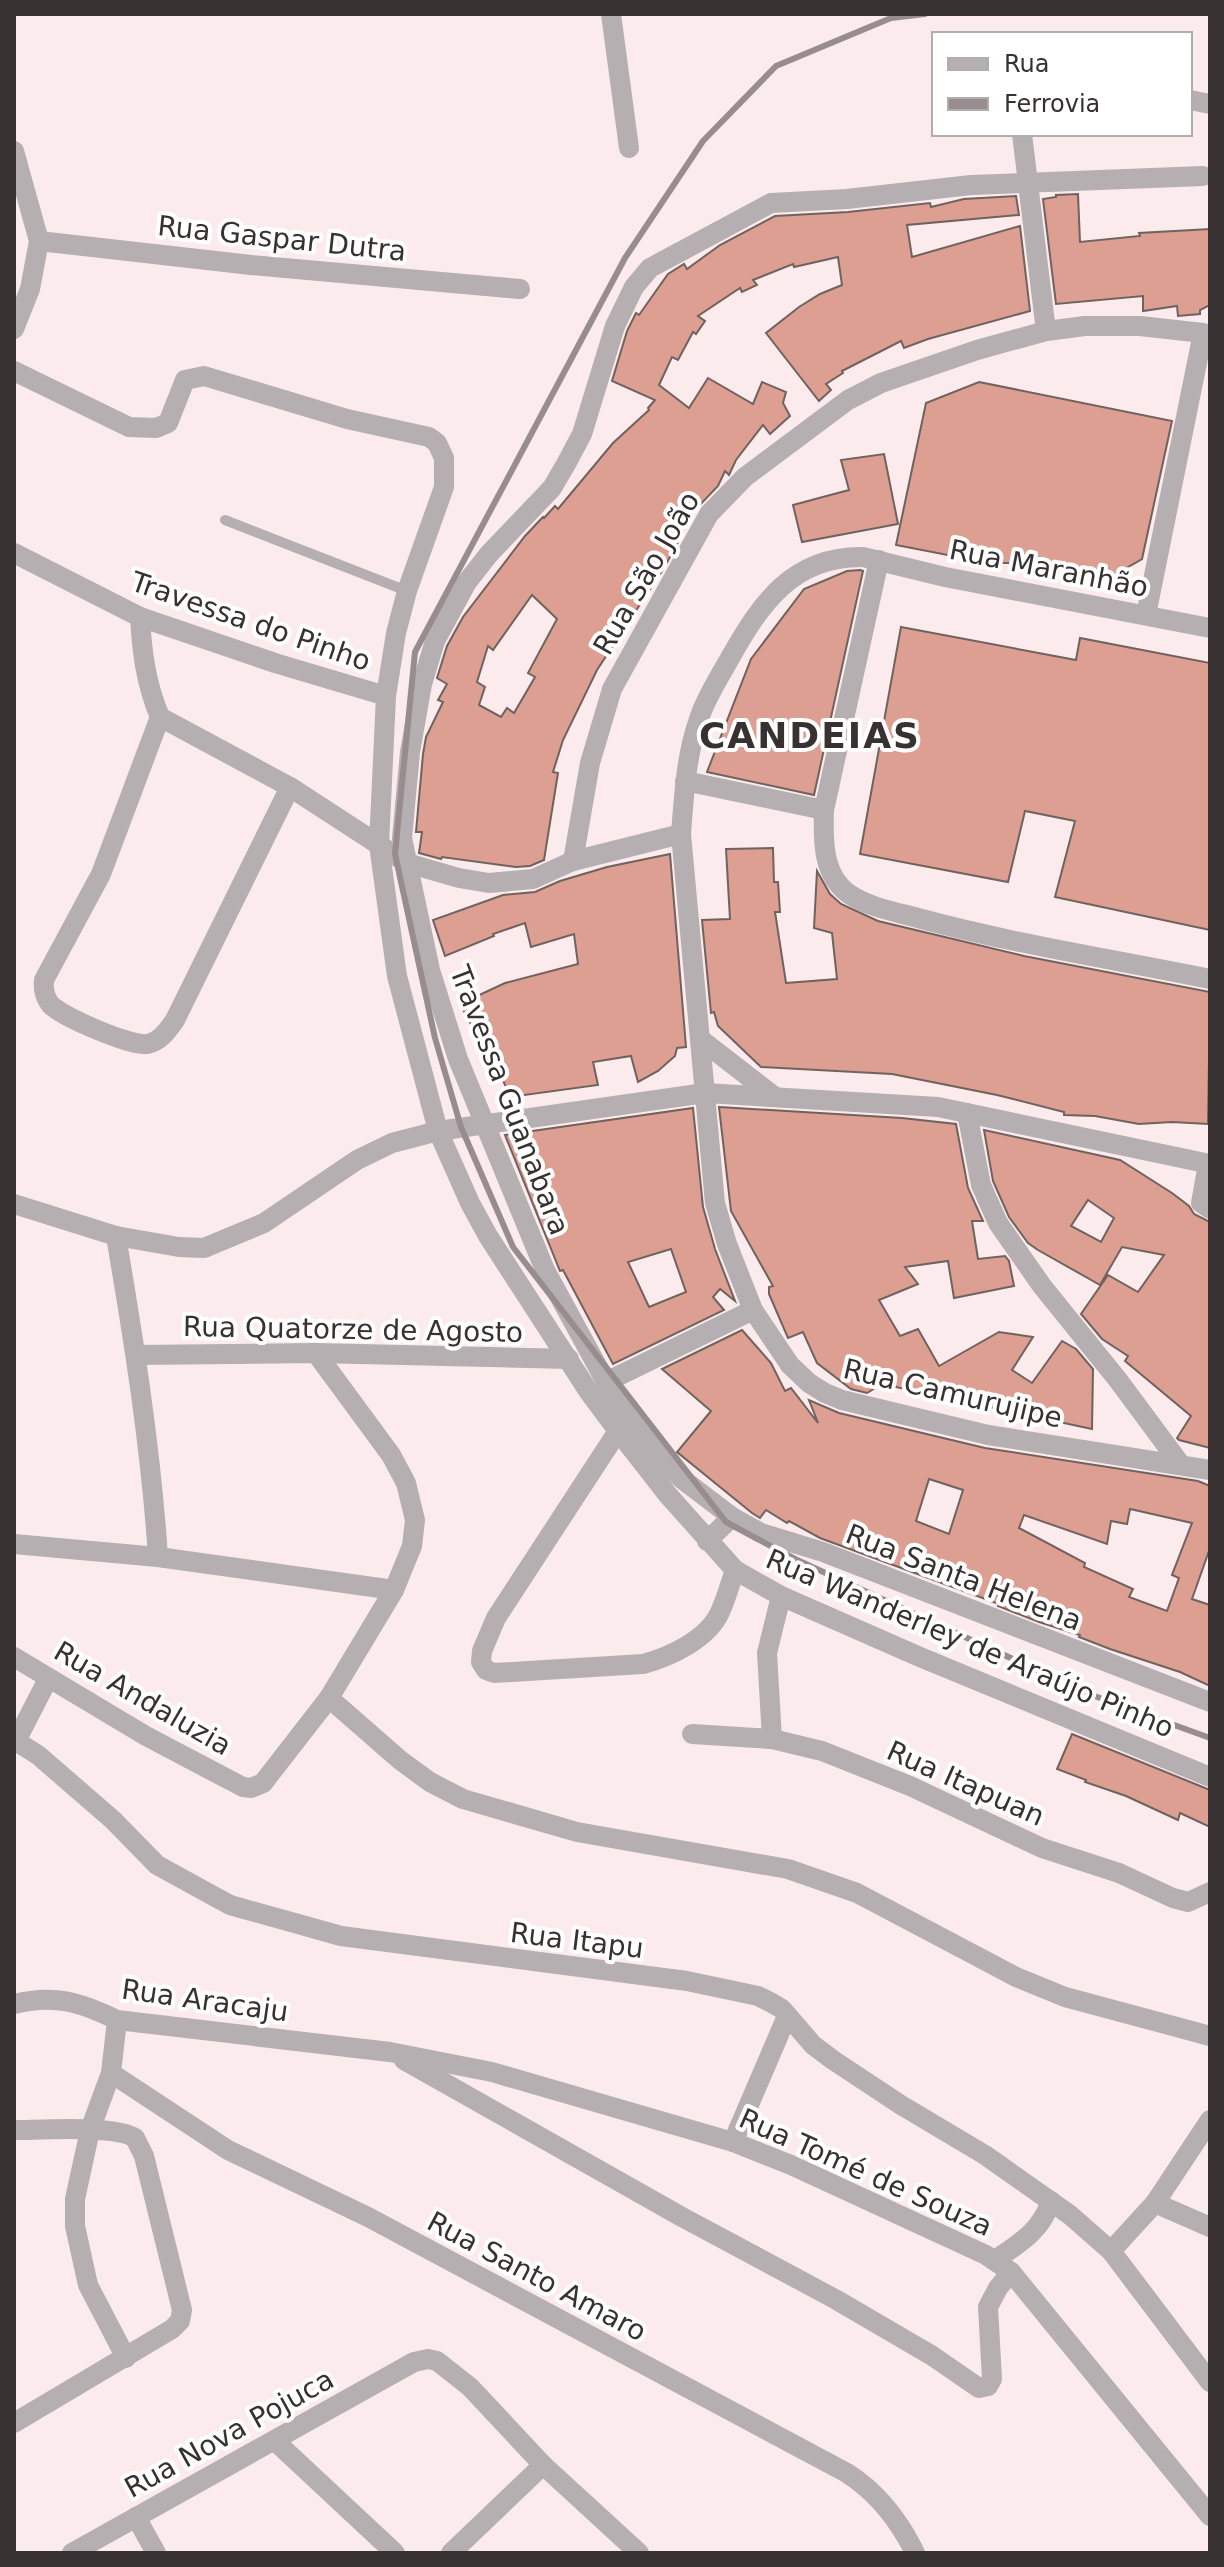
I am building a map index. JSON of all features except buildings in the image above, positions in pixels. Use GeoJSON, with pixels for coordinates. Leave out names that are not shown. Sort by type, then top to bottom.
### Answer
{"type":"FeatureCollection","features":[{"type":"Feature","properties":{"kind":"street"},"geometry":{"type":"LineString","coordinates":[[611,14],[629,148]]}},
{"type":"Feature","properties":{"kind":"street"},"geometry":{"type":"LineString","coordinates":[[1022,136],[1046,331]]}},
{"type":"Feature","properties":{"kind":"street"},"geometry":{"type":"LineString","coordinates":[[14,151],[39,241],[30,289],[14,329]]}},
{"type":"Feature","properties":{"kind":"street","name":"Travessa Guanabara"},"geometry":{"type":"LineString","coordinates":[[732,1517],[682,1479],[664,1460],[606,1382],[545,1270],[458,1059],[430,970],[402,838],[405,781],[422,684],[435,641],[467,582],[489,554],[552,488],[566,464],[582,434],[615,326],[634,287],[650,268],[771,203],[847,199],[971,185],[1203,176]]}},
{"type":"Feature","properties":{"kind":"street","name":"Rua Gaspar Dutra"},"geometry":{"type":"LineString","coordinates":[[39,241],[251,265],[520,289]]}},
{"type":"Feature","properties":{"kind":"street","name":"Rua São João"},"geometry":{"type":"LineString","coordinates":[[573,861],[590,763],[612,689],[709,514],[727,493],[848,400],[881,383],[1046,331],[1085,326],[1140,326],[1206,331]]}},
{"type":"Feature","properties":{"kind":"street"},"geometry":{"type":"LineString","coordinates":[[1146,615],[1206,331]]}},
{"type":"Feature","properties":{"kind":"street","name":"Rua Wanderley de Araújo Pinho"},"geometry":{"type":"LineString","coordinates":[[14,371],[129,427],[156,428],[168,423],[185,380],[204,376],[347,419],[429,437],[437,443],[444,458],[444,487],[407,591],[396,633],[386,696],[379,845],[397,976],[438,1131],[488,1236],[618,1431],[707,1541],[735,1570],[781,1596],[920,1657],[1210,1777]]}},
{"type":"Feature","properties":{"kind":"street","name":"Travessa do Pinho"},"geometry":{"type":"LineString","coordinates":[[14,553],[140,617],[275,663],[386,696]]}},
{"type":"Feature","properties":{"kind":"street"},"geometry":{"type":"LineString","coordinates":[[705,1093],[681,834],[685,781],[699,719],[747,629],[773,593],[797,573],[849,557],[879,560],[824,810],[823,838],[827,864],[848,894],[871,904],[966,931],[1210,979]]}},
{"type":"Feature","properties":{"kind":"street","name":"Rua Maranhão"},"geometry":{"type":"LineString","coordinates":[[879,560],[945,577],[1210,628]]}},
{"type":"Feature","properties":{"kind":"street"},"geometry":{"type":"LineString","coordinates":[[140,617],[144,668],[149,692],[160,717],[290,787],[407,863],[489,883],[533,879],[573,861],[681,834]]}},
{"type":"Feature","properties":{"kind":"street"},"geometry":{"type":"LineString","coordinates":[[160,717],[101,874],[44,980],[46,996],[58,1011],[132,1043],[150,1044],[163,1035],[175,1020],[290,787]]}},
{"type":"Feature","properties":{"kind":"street"},"geometry":{"type":"LineString","coordinates":[[685,781],[824,810]]}},
{"type":"Feature","properties":{"kind":"street"},"geometry":{"type":"LineString","coordinates":[[700,1039],[775,1097]]}},
{"type":"Feature","properties":{"kind":"street"},"geometry":{"type":"LineString","coordinates":[[14,1204],[116,1236],[204,1248],[264,1223],[357,1160],[392,1143],[485,1123],[705,1093],[910,1104],[1209,1164],[1201,1203],[1210,1209]]}},
{"type":"Feature","properties":{"kind":"street","name":"Rua Camurujipe"},"geometry":{"type":"LineString","coordinates":[[705,1093],[715,1203],[727,1244],[753,1310],[790,1365],[809,1383],[842,1400],[988,1435],[1210,1470]]}},
{"type":"Feature","properties":{"kind":"street"},"geometry":{"type":"LineString","coordinates":[[967,1113],[981,1185],[998,1223],[1042,1286],[1181,1465]]}},
{"type":"Feature","properties":{"kind":"street"},"geometry":{"type":"LineString","coordinates":[[116,1236],[136,1355],[158,1557]]}},
{"type":"Feature","properties":{"kind":"street"},"geometry":{"type":"LineString","coordinates":[[606,1382],[753,1310]]}},
{"type":"Feature","properties":{"kind":"street"},"geometry":{"type":"LineString","coordinates":[[316,1353],[391,1455],[406,1483],[415,1520],[412,1546],[394,1590],[329,1698],[400,1760],[430,1782],[463,1799],[509,1815],[577,1832],[788,1869],[819,1879],[857,1893],[1016,1977],[1065,1997],[1210,2036]]}},
{"type":"Feature","properties":{"kind":"street","name":"Rua Quatorze de Agosto"},"geometry":{"type":"LineString","coordinates":[[136,1355],[316,1353],[569,1359]]}},
{"type":"Feature","properties":{"kind":"street"},"geometry":{"type":"LineString","coordinates":[[618,1431],[496,1618],[482,1651],[481,1662],[486,1670],[494,1673],[543,1671],[643,1664],[658,1660],[696,1639],[719,1616],[735,1570]]}},
{"type":"Feature","properties":{"kind":"street"},"geometry":{"type":"LineString","coordinates":[[707,1541],[732,1517]]}},
{"type":"Feature","properties":{"kind":"street","name":"Rua Santa Helena"},"geometry":{"type":"LineString","coordinates":[[732,1517],[761,1533],[823,1552],[1210,1702]]}},
{"type":"Feature","properties":{"kind":"street"},"geometry":{"type":"LineString","coordinates":[[14,1544],[158,1557],[394,1590]]}},
{"type":"Feature","properties":{"kind":"street"},"geometry":{"type":"LineString","coordinates":[[772,1739],[767,1653],[781,1596]]}},
{"type":"Feature","properties":{"kind":"street","name":"Rua Andaluzia"},"geometry":{"type":"LineString","coordinates":[[14,1657],[146,1736],[243,1787],[251,1788],[263,1783],[329,1698]]}},
{"type":"Feature","properties":{"kind":"street"},"geometry":{"type":"LineString","coordinates":[[15,1740],[48,1679]]}},
{"type":"Feature","properties":{"kind":"street","name":"Rua Itapuan"},"geometry":{"type":"LineString","coordinates":[[692,1734],[772,1739],[822,1751],[910,1786],[1042,1848],[1119,1873],[1182,1901],[1192,1901],[1210,1892]]}},
{"type":"Feature","properties":{"kind":"street","name":"Rua Itapu"},"geometry":{"type":"LineString","coordinates":[[15,1740],[113,1820],[157,1865],[230,1905],[341,1936],[687,1981],[758,1996],[782,2009],[813,2045],[833,2060],[985,2155],[1051,2201],[1111,2251],[1210,2382]]}},
{"type":"Feature","properties":{"kind":"street","name":"Rua Aracaju"},"geometry":{"type":"LineString","coordinates":[[14,2004],[55,1999],[82,2003],[117,2020],[390,2052]]}},
{"type":"Feature","properties":{"kind":"street"},"geometry":{"type":"LineString","coordinates":[[733,2142],[787,2016]]}},
{"type":"Feature","properties":{"kind":"street"},"geometry":{"type":"LineString","coordinates":[[117,2020],[111,2073],[90,2130],[75,2199],[75,2226],[88,2285],[126,2358]]}},
{"type":"Feature","properties":{"kind":"street"},"geometry":{"type":"LineString","coordinates":[[390,2052],[682,2217],[835,2299],[931,2355],[979,2388],[988,2386],[992,2379],[988,2307],[998,2288],[1003,2266],[1035,2232],[1051,2201]]}},
{"type":"Feature","properties":{"kind":"street","name":"Rua Tomé de Souza"},"geometry":{"type":"LineString","coordinates":[[390,2052],[492,2072],[733,2142],[819,2178],[1003,2266],[1210,2516]]}},
{"type":"Feature","properties":{"kind":"street","name":"Rua Santo Amaro"},"geometry":{"type":"LineString","coordinates":[[111,2073],[228,2150],[396,2232],[847,2473],[868,2486],[881,2500],[907,2536],[915,2553]]}},
{"type":"Feature","properties":{"kind":"street"},"geometry":{"type":"LineString","coordinates":[[1111,2251],[1155,2203],[1210,2120]]}},
{"type":"Feature","properties":{"kind":"street"},"geometry":{"type":"LineString","coordinates":[[14,2130],[90,2130],[131,2134],[140,2144],[181,2303],[180,2321],[172,2329],[14,2423]]}},
{"type":"Feature","properties":{"kind":"street"},"geometry":{"type":"LineString","coordinates":[[1155,2203],[1210,2227]]}},
{"type":"Feature","properties":{"kind":"street","name":"Rua Nova Pojuca"},"geometry":{"type":"LineString","coordinates":[[72,2553],[414,2362],[428,2359],[448,2368],[470,2387],[543,2465]]}},
{"type":"Feature","properties":{"kind":"street"},"geometry":{"type":"LineString","coordinates":[[275,2441],[395,2553]]}},
{"type":"Feature","properties":{"kind":"street"},"geometry":{"type":"LineString","coordinates":[[451,2553],[543,2465],[639,2553]]}},
{"type":"Feature","properties":{"kind":"street"},"geometry":{"type":"LineString","coordinates":[[136,2517],[156,2553]]}},
{"type":"Feature","properties":{"kind":"lane"},"geometry":{"type":"LineString","coordinates":[[225,520],[407,591]]}},
{"type":"Feature","properties":{"kind":"railway"},"geometry":{"type":"LineString","coordinates":[[925,14],[891,18],[776,66],[703,141],[625,258],[415,652],[395,854],[435,1038],[461,1127],[513,1247],[726,1522],[795,1559],[1089,1694],[1210,1738]]}},
{"type":"Feature","properties":{"kind":"district","name":"CANDEIAS"},"geometry":{"type":"Point","coordinates":[810,735]}}]}
